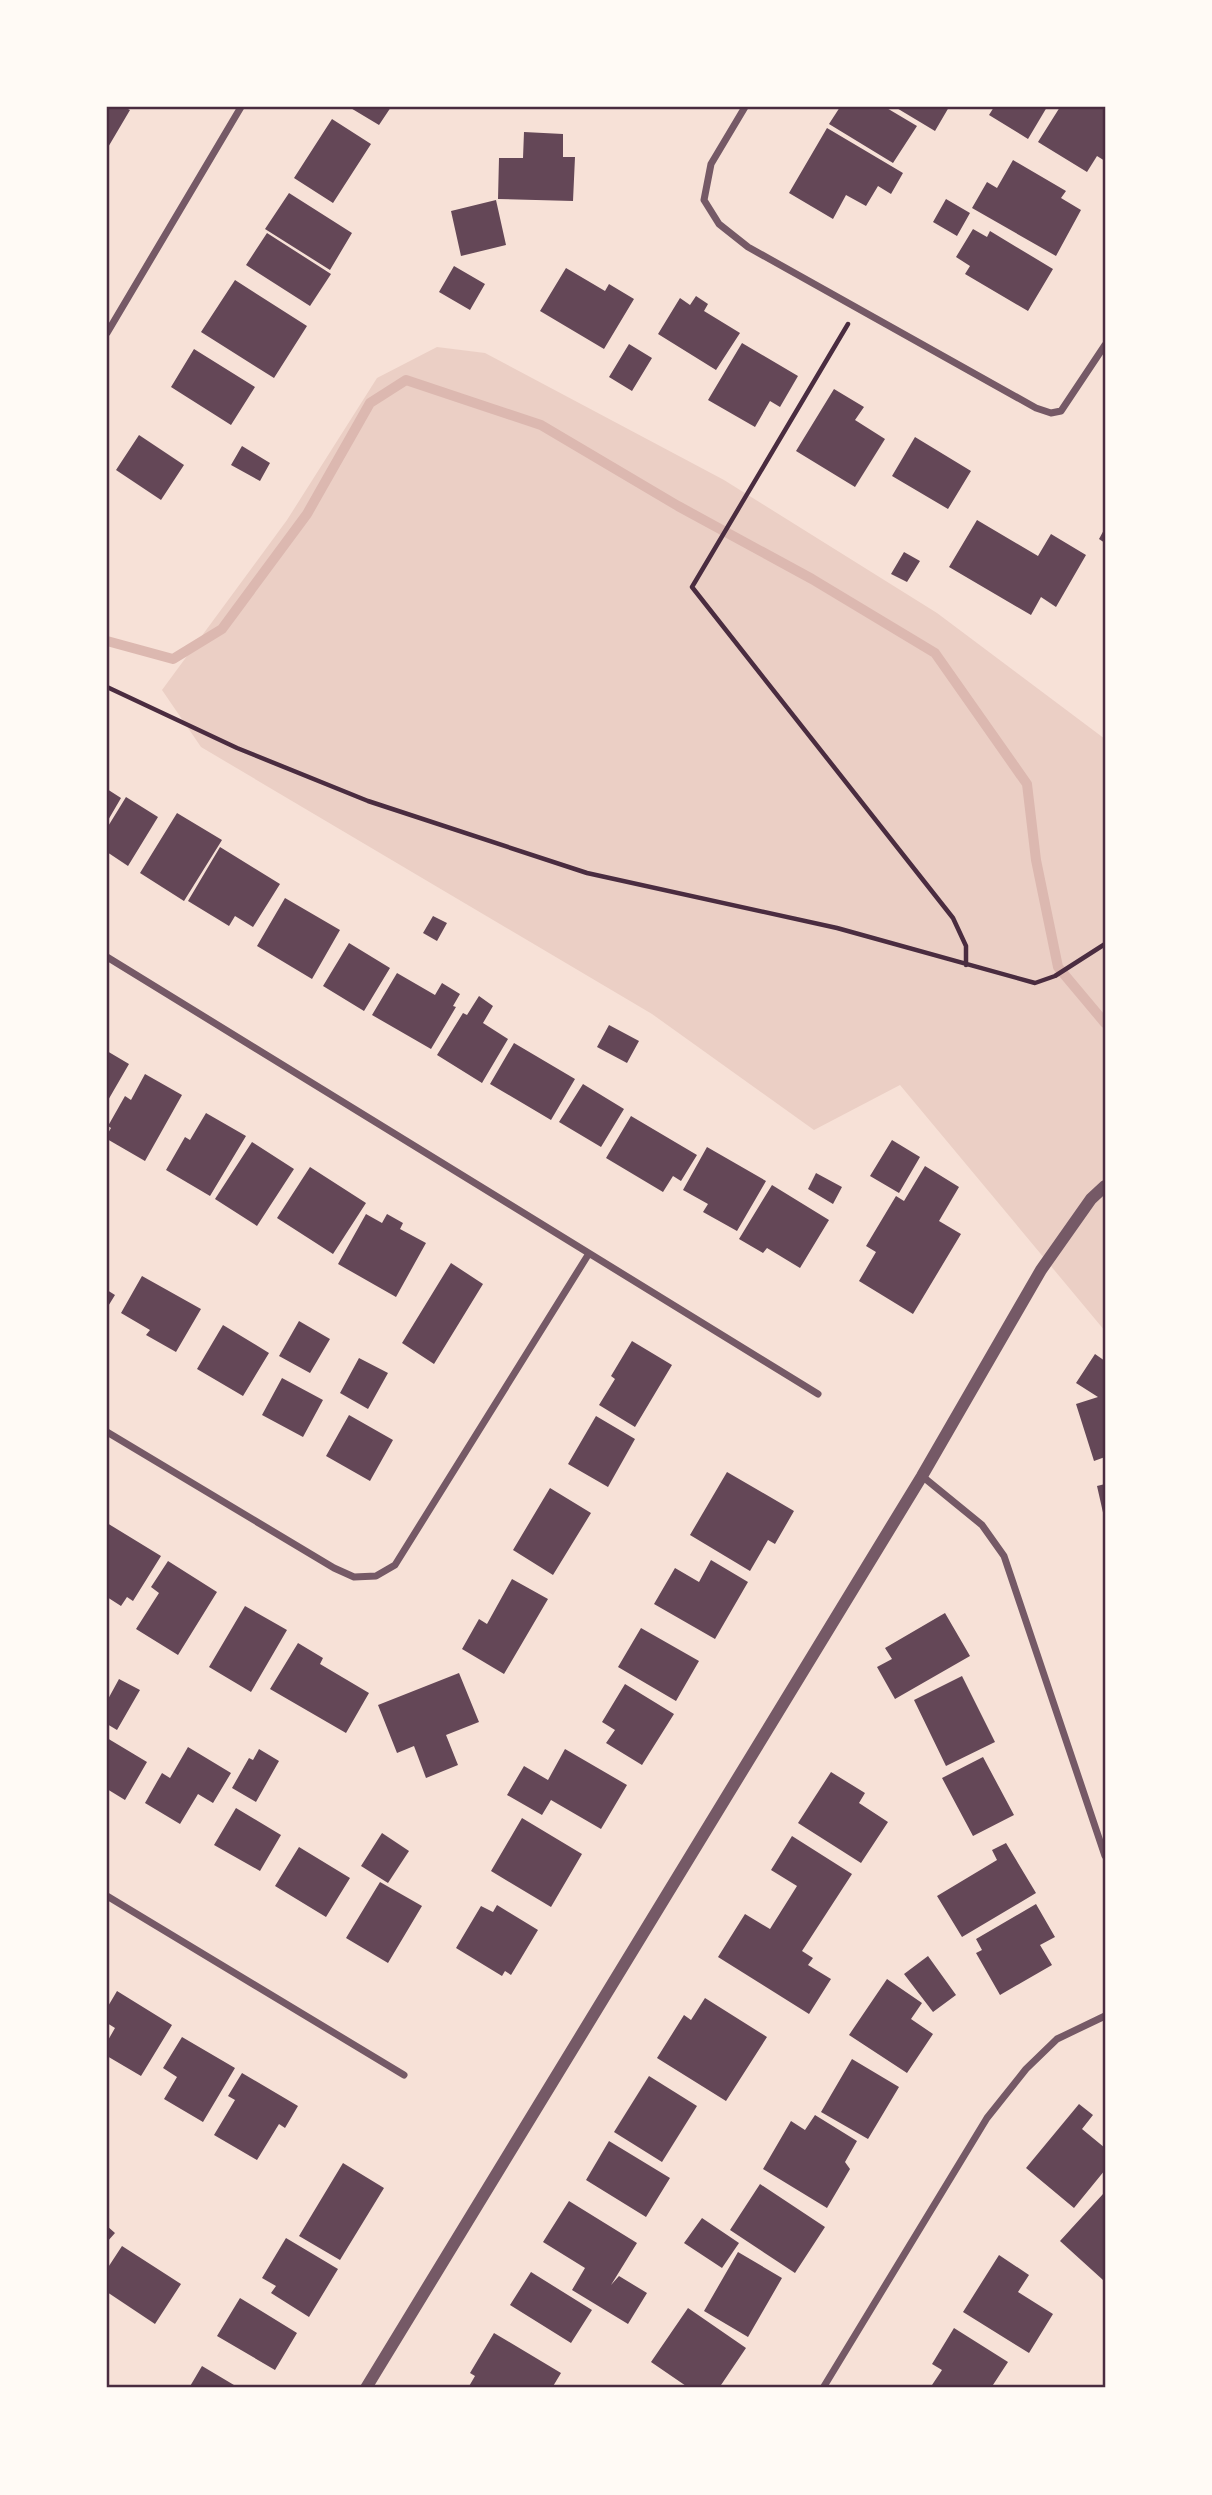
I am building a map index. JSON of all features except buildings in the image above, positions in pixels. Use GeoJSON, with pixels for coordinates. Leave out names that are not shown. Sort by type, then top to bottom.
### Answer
{"type":"FeatureCollection","features":[{"type":"Feature","properties":{"kind":"street"},"geometry":{"type":"LineString","coordinates":[[107,333],[241,107]]}},
{"type":"Feature","properties":{"kind":"street"},"geometry":{"type":"LineString","coordinates":[[745,107],[711,164],[704,200],[719,224],[748,247],[1036,408],[1051,413],[1061,411],[1105,345]]}},
{"type":"Feature","properties":{"kind":"street"},"geometry":{"type":"LineString","coordinates":[[107,957],[818,1394]]}},
{"type":"Feature","properties":{"kind":"street"},"geometry":{"type":"LineString","coordinates":[[366,2388],[922,1476],[1041,1270],[1091,1199],[1105,1186]]}},
{"type":"Feature","properties":{"kind":"street"},"geometry":{"type":"LineString","coordinates":[[107,1432],[315,1558],[354,1577],[376,1576],[395,1566],[588,1255]]}},
{"type":"Feature","properties":{"kind":"street"},"geometry":{"type":"LineString","coordinates":[[922,1476],[982,1525],[1004,1556],[1105,1856]]}},
{"type":"Feature","properties":{"kind":"street"},"geometry":{"type":"LineString","coordinates":[[107,1896],[404,2075]]}},
{"type":"Feature","properties":{"kind":"street"},"geometry":{"type":"LineString","coordinates":[[823,2388],[987,2118],[1026,2069],[1057,2039],[1105,2016]]}},
{"type":"Feature","properties":{"kind":"path"},"geometry":{"type":"LineString","coordinates":[[857,308],[692,587],[953,918],[966,946],[966,965]]}},
{"type":"Feature","properties":{"kind":"path"},"geometry":{"type":"LineString","coordinates":[[107,687],[237,748],[368,801],[587,873],[837,929],[1035,984],[1055,976],[1105,944]]}},
{"type":"Feature","properties":{"kind":"shaded area"},"geometry":{"type":"Polygon","coordinates":[[[437,347],[485,353],[724,480],[937,613],[1105,739],[1105,1331],[900,1085],[814,1130],[652,1014],[201,747],[162,690],[287,520],[377,378],[437,347]]]}},
{"type":"Feature","properties":{"kind":"waterway"},"geometry":{"type":"LineString","coordinates":[[107,641],[173,659],[222,629],[307,514],[370,403],[406,380],[541,425],[678,506],[812,579],[935,653],[1027,784],[1036,860],[1058,967],[1105,1023]]}}]}
